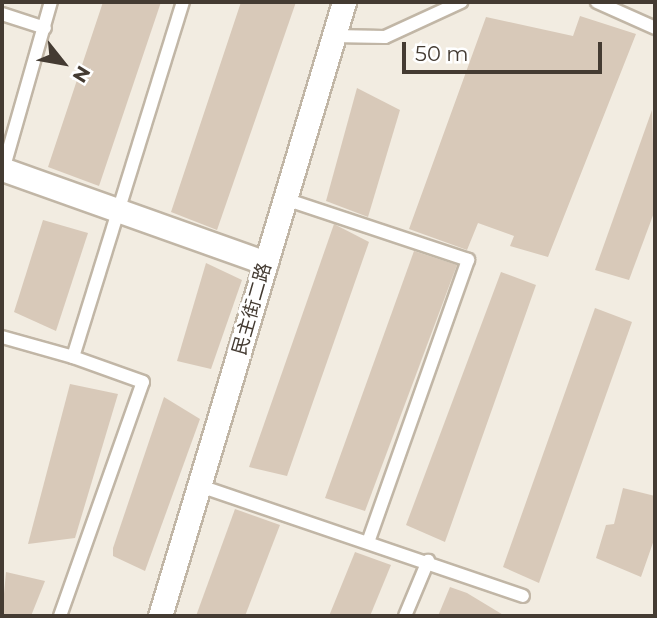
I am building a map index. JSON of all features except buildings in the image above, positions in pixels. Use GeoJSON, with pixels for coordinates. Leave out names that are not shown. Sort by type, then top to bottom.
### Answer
{"type":"FeatureCollection","features":[{"type":"Feature","properties":{"kind":"street","name":"民主街二路"},"geometry":{"type":"LineString","coordinates":[[160,616],[344,2]]}},
{"type":"Feature","properties":{"kind":"street"},"geometry":{"type":"LineString","coordinates":[[2,170],[266,263]]}},
{"type":"Feature","properties":{"kind":"lane"},"geometry":{"type":"LineString","coordinates":[[2,170],[51,2]]}},
{"type":"Feature","properties":{"kind":"lane"},"geometry":{"type":"LineString","coordinates":[[73,357],[183,2]]}},
{"type":"Feature","properties":{"kind":"lane"},"geometry":{"type":"LineString","coordinates":[[333,36],[385,37],[461,2]]}},
{"type":"Feature","properties":{"kind":"lane"},"geometry":{"type":"LineString","coordinates":[[597,2],[655,28]]}},
{"type":"Feature","properties":{"kind":"lane"},"geometry":{"type":"LineString","coordinates":[[2,14],[45,28]]}},
{"type":"Feature","properties":{"kind":"lane"},"geometry":{"type":"LineString","coordinates":[[285,199],[468,260],[369,540]]}},
{"type":"Feature","properties":{"kind":"lane"},"geometry":{"type":"LineString","coordinates":[[2,337],[73,357],[143,382],[60,616]]}},
{"type":"Feature","properties":{"kind":"lane"},"geometry":{"type":"LineString","coordinates":[[200,486],[369,540],[523,596]]}},
{"type":"Feature","properties":{"kind":"lane"},"geometry":{"type":"LineString","coordinates":[[405,616],[428,561]]}}]}
